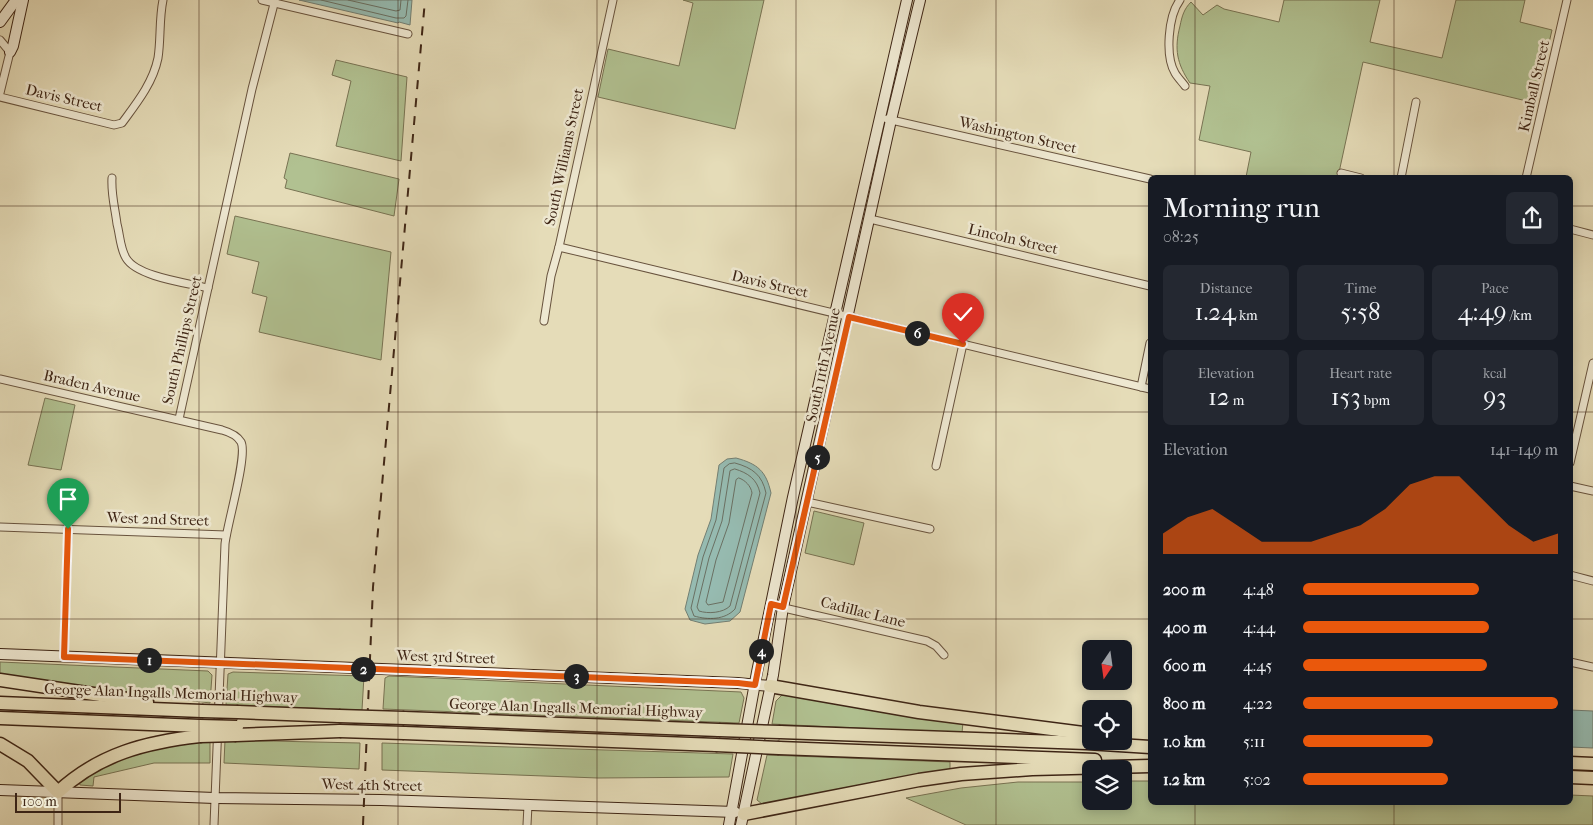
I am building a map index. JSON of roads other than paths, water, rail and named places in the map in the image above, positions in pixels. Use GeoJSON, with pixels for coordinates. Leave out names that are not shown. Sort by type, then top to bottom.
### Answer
{"type":"FeatureCollection","features":[{"type":"Feature","properties":{"kind":"highway"},"geometry":{"type":"LineString","coordinates":[[0,680],[200,711]]}},
{"type":"Feature","properties":{"kind":"highway"},"geometry":{"type":"LineString","coordinates":[[770,686],[927,713],[1082,733]]}},
{"type":"Feature","properties":{"kind":"highway","name":"George Alan Ingalls Memorial Highway"},"geometry":{"type":"LineString","coordinates":[[0,702],[1148,747]]}},
{"type":"Feature","properties":{"kind":"highway","name":"George Alan Ingalls Memorial Highway"},"geometry":{"type":"LineString","coordinates":[[0,718],[200,731],[404,733],[1148,762]]}},
{"type":"Feature","properties":{"kind":"highway"},"geometry":{"type":"LineString","coordinates":[[0,744],[28,761],[58,792],[83,772],[123,752],[200,731]]}},
{"type":"Feature","properties":{"kind":"highway"},"geometry":{"type":"LineString","coordinates":[[1132,739],[1148,741]]}},
{"type":"Feature","properties":{"kind":"highway"},"geometry":{"type":"LineString","coordinates":[[1573,763],[1593,764]]}},
{"type":"Feature","properties":{"kind":"highway"},"geometry":{"type":"LineString","coordinates":[[743,819],[919,780],[961,774],[1032,769],[1148,766]]}},
{"type":"Feature","properties":{"kind":"highway"},"geometry":{"type":"LineString","coordinates":[[1573,777],[1593,778]]}},
{"type":"Feature","properties":{"kind":"main road"},"geometry":{"type":"LineString","coordinates":[[0,22],[16,0]]}},
{"type":"Feature","properties":{"kind":"main road"},"geometry":{"type":"LineString","coordinates":[[10,52],[23,0]]}},
{"type":"Feature","properties":{"kind":"main road","name":"South 11th Avenue"},"geometry":{"type":"LineString","coordinates":[[729,825],[730,811],[793,497],[907,0]]}},
{"type":"Feature","properties":{"kind":"main road","name":"South 11th Avenue"},"geometry":{"type":"LineString","coordinates":[[743,819],[770,686],[783,607],[849,317],[891,120],[920,0]]}},
{"type":"Feature","properties":{"kind":"main road","name":"West 3rd Street"},"geometry":{"type":"LineString","coordinates":[[0,654],[738,683],[770,686]]}},
{"type":"Feature","properties":{"kind":"main road","name":"West 4th Street"},"geometry":{"type":"LineString","coordinates":[[0,790],[215,798],[372,800],[730,811],[743,819]]}},
{"type":"Feature","properties":{"kind":"street","name":"Davis Street"},"geometry":{"type":"LineString","coordinates":[[0,97],[114,125],[122,123],[140,99],[156,64],[163,0]]}},
{"type":"Feature","properties":{"kind":"street"},"geometry":{"type":"LineString","coordinates":[[262,0],[274,1],[408,34]]}},
{"type":"Feature","properties":{"kind":"street","name":"South Williams Street"},"geometry":{"type":"LineString","coordinates":[[544,321],[550,276],[613,0]]}},
{"type":"Feature","properties":{"kind":"street"},"geometry":{"type":"LineString","coordinates":[[1180,0],[1174,13],[1169,45],[1174,72],[1185,86]]}},
{"type":"Feature","properties":{"kind":"street","name":"Kimball Street"},"geometry":{"type":"LineString","coordinates":[[1527,175],[1567,0]]}},
{"type":"Feature","properties":{"kind":"street","name":"South Phillips Street"},"geometry":{"type":"LineString","coordinates":[[214,825],[226,536],[243,459],[242,444],[231,433],[179,419],[252,89],[274,1]]}},
{"type":"Feature","properties":{"kind":"street"},"geometry":{"type":"LineString","coordinates":[[0,40],[10,52],[0,93]]}},
{"type":"Feature","properties":{"kind":"street"},"geometry":{"type":"LineString","coordinates":[[1402,175],[1416,102]]}},
{"type":"Feature","properties":{"kind":"street","name":"Washington Street"},"geometry":{"type":"LineString","coordinates":[[880,117],[1148,179]]}},
{"type":"Feature","properties":{"kind":"street"},"geometry":{"type":"LineString","coordinates":[[1341,173],[1349,175]]}},
{"type":"Feature","properties":{"kind":"street"},"geometry":{"type":"LineString","coordinates":[[112,178],[111,190],[119,234],[123,252],[128,262],[152,274],[208,288]]}},
{"type":"Feature","properties":{"kind":"street","name":"Lincoln Street"},"geometry":{"type":"LineString","coordinates":[[870,219],[1148,286]]}},
{"type":"Feature","properties":{"kind":"street"},"geometry":{"type":"LineString","coordinates":[[1573,231],[1593,235]]}},
{"type":"Feature","properties":{"kind":"street","name":"Davis Street"},"geometry":{"type":"LineString","coordinates":[[558,247],[1148,389]]}},
{"type":"Feature","properties":{"kind":"street"},"geometry":{"type":"LineString","coordinates":[[936,466],[963,344]]}},
{"type":"Feature","properties":{"kind":"street"},"geometry":{"type":"LineString","coordinates":[[1141,387],[1148,353]]}},
{"type":"Feature","properties":{"kind":"street"},"geometry":{"type":"LineString","coordinates":[[1573,450],[1593,363]]}},
{"type":"Feature","properties":{"kind":"street","name":"Braden Avenue"},"geometry":{"type":"LineString","coordinates":[[0,379],[179,419]]}},
{"type":"Feature","properties":{"kind":"street"},"geometry":{"type":"LineString","coordinates":[[1573,487],[1593,491]]}},
{"type":"Feature","properties":{"kind":"street"},"geometry":{"type":"LineString","coordinates":[[807,502],[930,529]]}},
{"type":"Feature","properties":{"kind":"street","name":"West 2nd Street"},"geometry":{"type":"LineString","coordinates":[[0,526],[226,536]]}},
{"type":"Feature","properties":{"kind":"street"},"geometry":{"type":"LineString","coordinates":[[64,657],[68,529]]}},
{"type":"Feature","properties":{"kind":"street"},"geometry":{"type":"LineString","coordinates":[[1573,576],[1593,581]]}},
{"type":"Feature","properties":{"kind":"street","name":"Cadillac Lane"},"geometry":{"type":"LineString","coordinates":[[771,604],[926,641],[936,646],[944,655]]}},
{"type":"Feature","properties":{"kind":"street"},"geometry":{"type":"LineString","coordinates":[[1573,663],[1593,667]]}},
{"type":"Feature","properties":{"kind":"street"},"geometry":{"type":"LineString","coordinates":[[58,792],[58,825]]}},
{"type":"Feature","properties":{"kind":"street"},"geometry":{"type":"LineString","coordinates":[[527,825],[528,805]]}},
{"type":"Feature","properties":{"kind":"water"},"geometry":{"type":"Polygon","coordinates":[[[299,0],[412,0],[410,25],[398,23],[299,0]]]}},
{"type":"Feature","properties":{"kind":"water"},"geometry":{"type":"Polygon","coordinates":[[[736,458],[750,463],[764,474],[771,493],[740,612],[730,621],[705,624],[690,620],[685,609],[698,555],[711,519],[719,465],[727,459],[736,458]]]}},
{"type":"Feature","properties":{"kind":"water"},"geometry":{"type":"Polygon","coordinates":[[[1573,710],[1593,711],[1593,748],[1573,747],[1573,710]]]}},
{"type":"Feature","properties":{"kind":"railway"},"geometry":{"type":"LineString","coordinates":[[363,825],[373,587],[425,0]]}}]}
